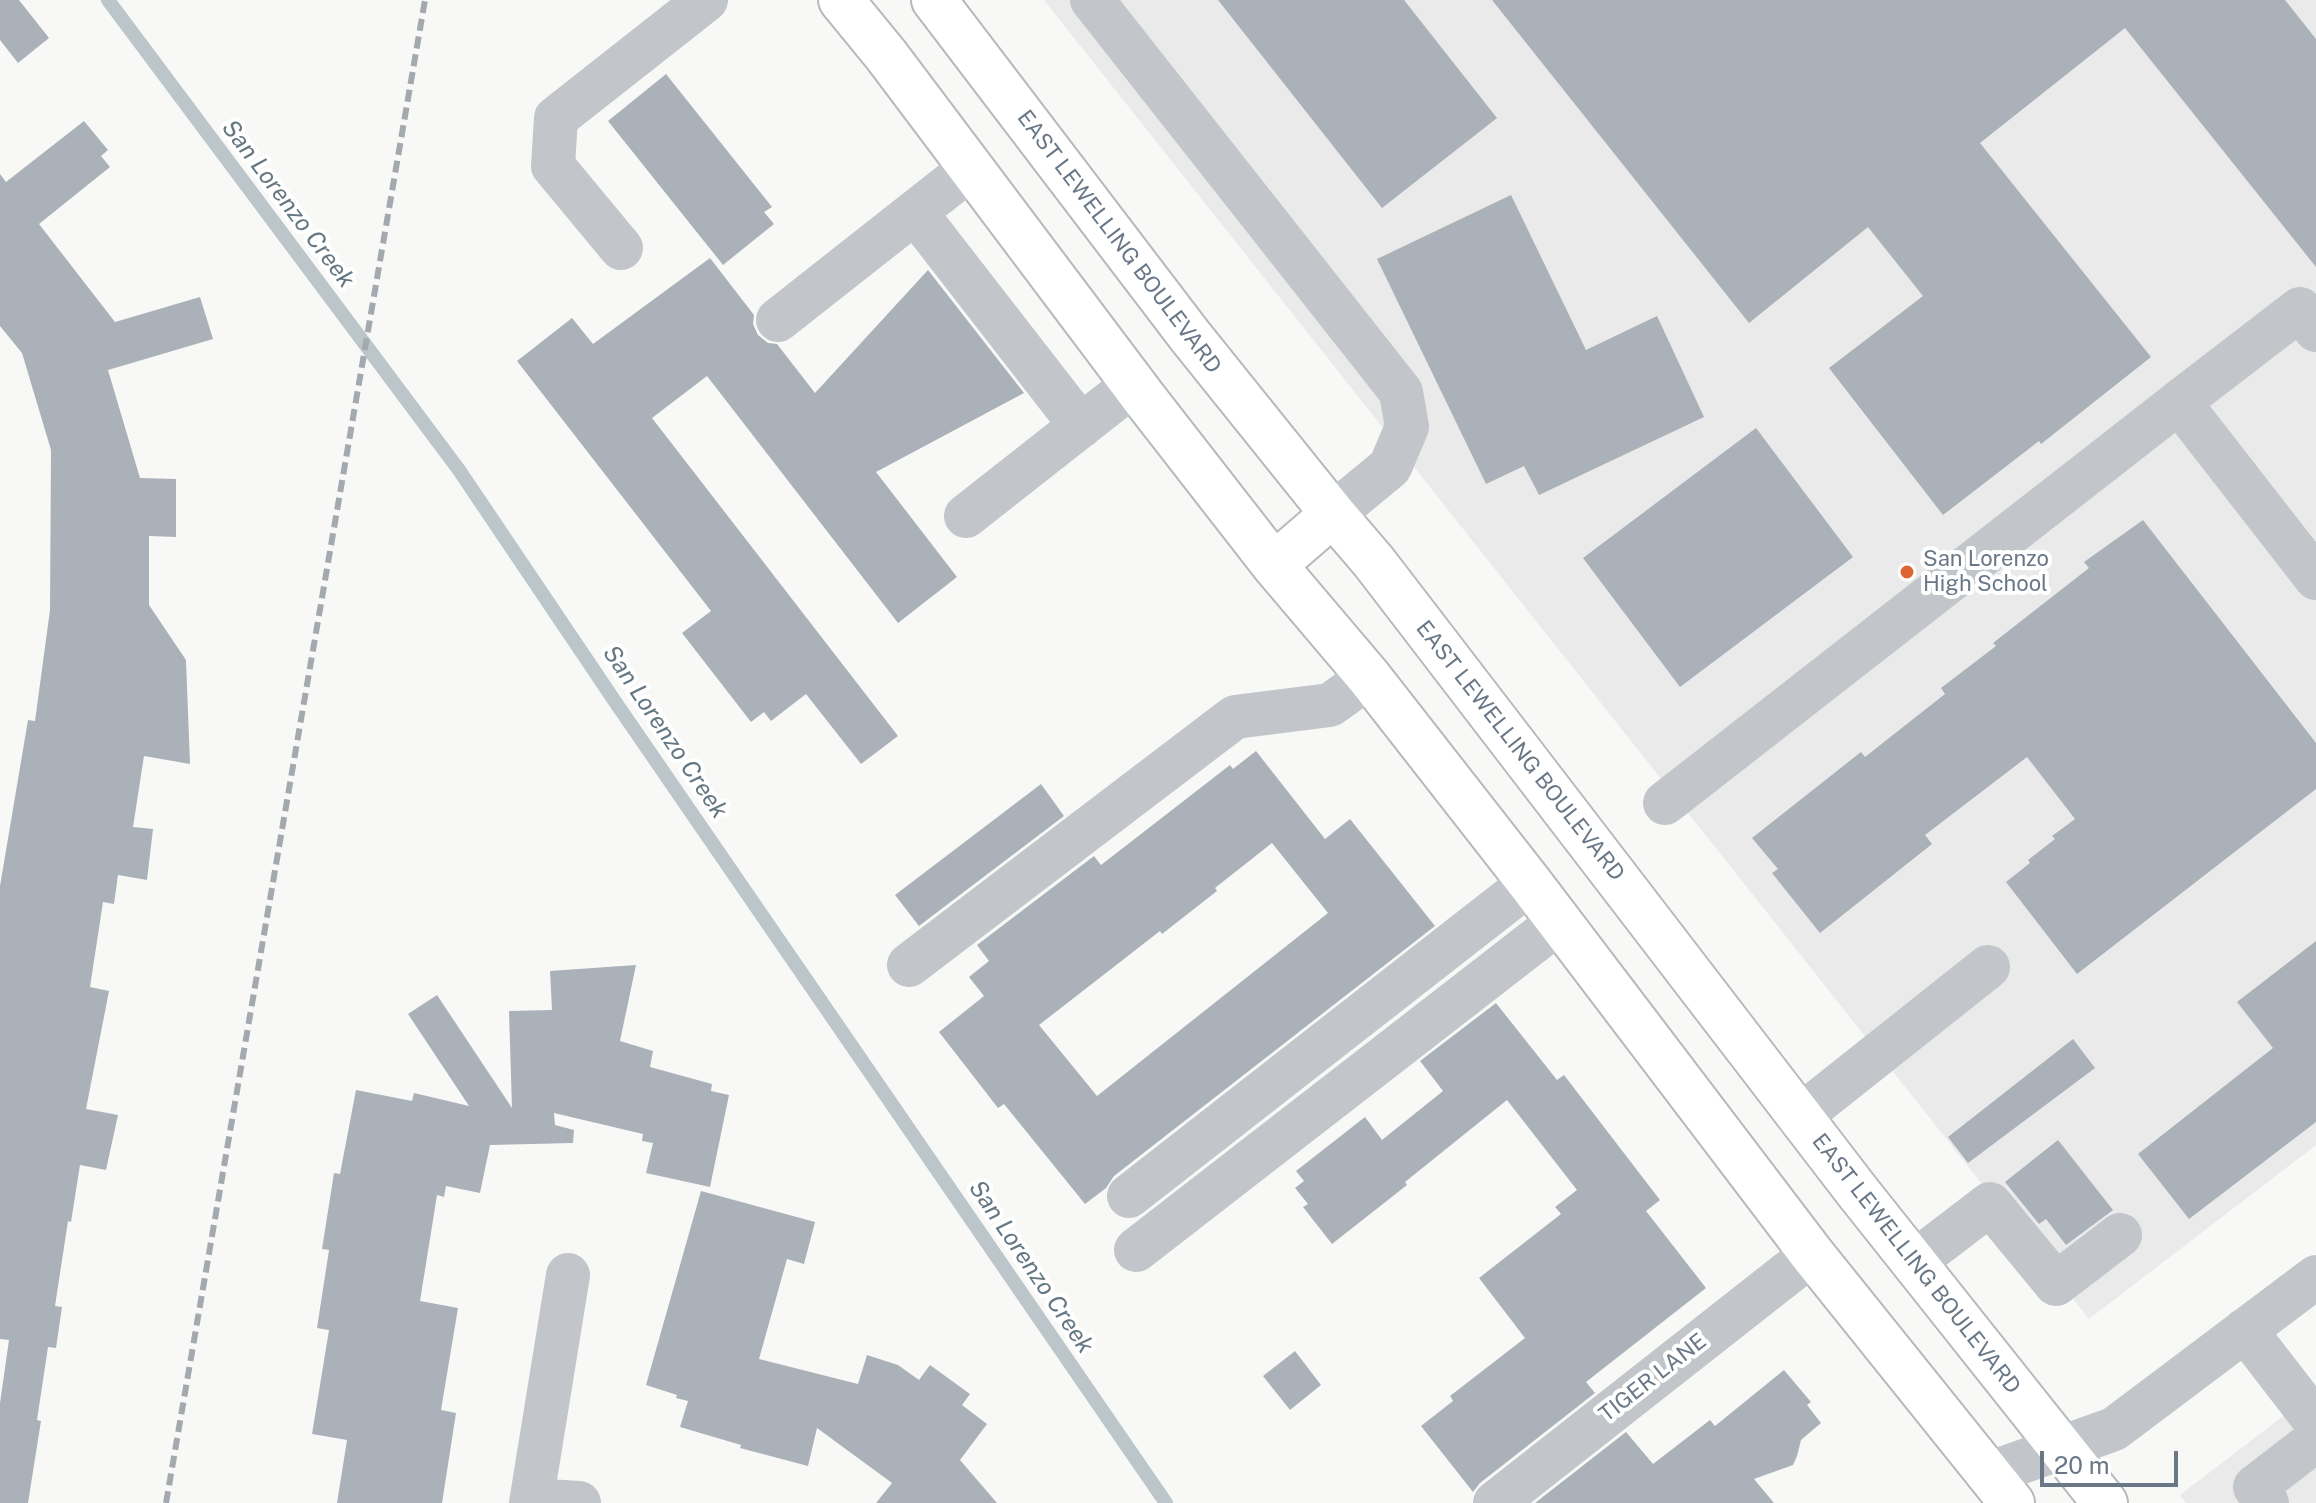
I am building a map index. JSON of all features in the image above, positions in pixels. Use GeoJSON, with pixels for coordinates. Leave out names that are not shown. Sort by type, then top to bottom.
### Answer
{"type":"FeatureCollection","features":[{"type":"Feature","properties":{"kind":"main road"},"geometry":{"type":"LineString","coordinates":[[841,0],[1274,565],[1369,677],[1812,1254],[2000,1488]]}},
{"type":"Feature","properties":{"kind":"main road","name":"EAST LEWELLING BOULEVARD"},"geometry":{"type":"LineString","coordinates":[[934,0],[1190,336],[1374,562],[1799,1117],[2105,1503]]}},
{"type":"Feature","properties":{"kind":"main road"},"geometry":{"type":"LineString","coordinates":[[1274,565],[1333,514]]}},
{"type":"Feature","properties":{"kind":"street"},"geometry":{"type":"LineString","coordinates":[[621,248],[553,166],[556,118],[706,0]]}},
{"type":"Feature","properties":{"kind":"street"},"geometry":{"type":"LineString","coordinates":[[1092,0],[1401,392],[1407,427],[1390,467],[1333,514]]}},
{"type":"Feature","properties":{"kind":"street"},"geometry":{"type":"LineString","coordinates":[[778,320],[971,168]]}},
{"type":"Feature","properties":{"kind":"street"},"geometry":{"type":"LineString","coordinates":[[915,212],[1081,426]]}},
{"type":"Feature","properties":{"kind":"street"},"geometry":{"type":"LineString","coordinates":[[1665,803],[2300,309],[2316,330]]}},
{"type":"Feature","properties":{"kind":"street"},"geometry":{"type":"LineString","coordinates":[[966,516],[1134,384]]}},
{"type":"Feature","properties":{"kind":"street"},"geometry":{"type":"LineString","coordinates":[[2179,402],[2316,578]]}},
{"type":"Feature","properties":{"kind":"street"},"geometry":{"type":"LineString","coordinates":[[909,965],[1235,717],[1330,705],[1369,677]]}},
{"type":"Feature","properties":{"kind":"street"},"geometry":{"type":"LineString","coordinates":[[1129,1196],[1530,883]]}},
{"type":"Feature","properties":{"kind":"street"},"geometry":{"type":"LineString","coordinates":[[1136,1250],[1559,922]]}},
{"type":"Feature","properties":{"kind":"street"},"geometry":{"type":"LineString","coordinates":[[1799,1117],[1988,967]]}},
{"type":"Feature","properties":{"kind":"street"},"geometry":{"type":"LineString","coordinates":[[1914,1262],[1990,1204],[2056,1284],[2120,1235]]}},
{"type":"Feature","properties":{"kind":"street","name":"TIGER LANE"},"geometry":{"type":"LineString","coordinates":[[1495,1503],[1812,1254]]}},
{"type":"Feature","properties":{"kind":"street"},"geometry":{"type":"LineString","coordinates":[[568,1275],[532,1502],[579,1503]]}},
{"type":"Feature","properties":{"kind":"street"},"geometry":{"type":"LineString","coordinates":[[2000,1488],[2062,1448],[2114,1429],[2316,1277]]}},
{"type":"Feature","properties":{"kind":"street"},"geometry":{"type":"LineString","coordinates":[[2245,1330],[2316,1422]]}},
{"type":"Feature","properties":{"kind":"street"},"geometry":{"type":"LineString","coordinates":[[2267,1503],[2255,1487],[2316,1440]]}},
{"type":"Feature","properties":{"kind":"shaded area","name":"San Lorenzo High School"},"geometry":{"type":"Polygon","coordinates":[[[1044,0],[2316,0],[2316,1145],[2089,1319],[1044,0]]]}},
{"type":"Feature","properties":{"kind":"shaded area"},"geometry":{"type":"Polygon","coordinates":[[[2316,1391],[2316,1503],[2186,1503],[2180,1495],[2316,1391]]]}},
{"type":"Feature","properties":{"kind":"building"},"geometry":{"type":"Polygon","coordinates":[[[0,0],[19,0],[49,38],[18,63],[0,40],[0,0]]]}},
{"type":"Feature","properties":{"kind":"building"},"geometry":{"type":"Polygon","coordinates":[[[1218,0],[1404,0],[1497,118],[1382,208],[1218,0]]]}},
{"type":"Feature","properties":{"kind":"building"},"geometry":{"type":"Polygon","coordinates":[[[1492,0],[2285,0],[2316,39],[2316,267],[2125,28],[1980,143],[2151,357],[2041,444],[2039,441],[1943,515],[1829,368],[1923,296],[1868,227],[1749,323],[1492,0]]]}},
{"type":"Feature","properties":{"kind":"building"},"geometry":{"type":"Polygon","coordinates":[[[666,74],[772,207],[764,212],[774,224],[723,265],[608,121],[666,74]]]}},
{"type":"Feature","properties":{"kind":"building"},"geometry":{"type":"Polygon","coordinates":[[[84,121],[108,150],[101,156],[110,167],[39,224],[115,322],[200,297],[213,339],[108,370],[140,478],[176,479],[176,537],[149,536],[149,605],[186,660],[190,764],[144,756],[133,827],[153,829],[147,880],[118,875],[114,904],[103,902],[90,987],[109,991],[86,1109],[118,1115],[106,1170],[80,1165],[55,1306],[62,1307],[56,1348],[48,1347],[37,1420],[41,1421],[28,1503],[0,1503],[0,1403],[9,1340],[0,1339],[0,886],[28,720],[35,721],[50,610],[51,450],[22,353],[0,326],[0,174],[6,182],[84,121]]]}},
{"type":"Feature","properties":{"kind":"building"},"geometry":{"type":"Polygon","coordinates":[[[1511,195],[1586,350],[1657,316],[1704,417],[1539,495],[1524,466],[1486,484],[1377,259],[1511,195]]]}},
{"type":"Feature","properties":{"kind":"building"},"geometry":{"type":"Polygon","coordinates":[[[710,258],[754,315],[753,324],[758,335],[768,343],[777,344],[815,393],[928,270],[1024,393],[876,472],[957,577],[898,623],[707,376],[652,418],[898,736],[861,764],[806,694],[771,721],[764,712],[751,722],[682,633],[711,611],[517,361],[572,318],[593,344],[710,258]]]}},
{"type":"Feature","properties":{"kind":"building"},"geometry":{"type":"Polygon","coordinates":[[[1756,428],[1853,557],[1680,687],[1583,558],[1756,428]]]}},
{"type":"Feature","properties":{"kind":"building"},"geometry":{"type":"Polygon","coordinates":[[[2143,520],[2316,743],[2316,789],[2077,974],[2006,882],[2055,839],[2052,836],[2075,819],[2027,757],[1925,835],[1932,844],[1820,933],[1772,873],[1778,869],[1752,838],[1861,752],[1865,757],[1945,694],[1941,688],[2089,568],[2084,562],[2143,520]]]}},
{"type":"Feature","properties":{"kind":"building"},"geometry":{"type":"Polygon","coordinates":[[[1256,751],[1325,839],[1350,819],[1435,926],[1114,1176],[1106,1188],[1085,1204],[1004,1104],[998,1108],[939,1032],[984,996],[969,977],[989,961],[977,945],[1094,856],[1101,865],[1230,765],[1233,769],[1256,751]],[[1272,843],[1162,934],[1160,931],[1039,1025],[1097,1096],[1328,913],[1272,843]]]}},
{"type":"Feature","properties":{"kind":"building"},"geometry":{"type":"Polygon","coordinates":[[[1041,784],[1064,816],[919,926],[895,895],[1041,784]]]}},
{"type":"Feature","properties":{"kind":"building"},"geometry":{"type":"Polygon","coordinates":[[[2316,941],[2316,1122],[2189,1219],[2138,1154],[2273,1048],[2237,1002],[2316,941]]]}},
{"type":"Feature","properties":{"kind":"building"},"geometry":{"type":"Polygon","coordinates":[[[636,965],[620,1041],[653,1051],[650,1067],[712,1084],[711,1091],[729,1095],[710,1187],[646,1173],[653,1143],[642,1141],[643,1134],[554,1113],[555,1125],[574,1130],[573,1143],[490,1145],[480,1193],[446,1186],[444,1197],[437,1195],[420,1301],[458,1308],[441,1410],[456,1413],[442,1503],[337,1503],[347,1440],[312,1434],[329,1330],[317,1328],[329,1250],[322,1249],[334,1173],[340,1174],[356,1090],[412,1101],[414,1093],[469,1106],[408,1014],[437,995],[512,1108],[509,1011],[552,1010],[550,971],[636,965]]]}},
{"type":"Feature","properties":{"kind":"building"},"geometry":{"type":"Polygon","coordinates":[[[1496,1003],[1557,1080],[1564,1075],[1660,1200],[1646,1211],[1706,1288],[1586,1382],[1595,1393],[1480,1483],[1473,1492],[1421,1426],[1453,1401],[1450,1396],[1525,1338],[1479,1278],[1561,1214],[1555,1207],[1577,1190],[1507,1100],[1332,1244],[1303,1207],[1308,1204],[1295,1188],[1304,1181],[1296,1171],[1365,1117],[1382,1140],[1443,1091],[1420,1061],[1496,1003]]]}},
{"type":"Feature","properties":{"kind":"building"},"geometry":{"type":"Polygon","coordinates":[[[2073,1039],[2095,1068],[1968,1163],[1948,1137],[2073,1039]]]}},
{"type":"Feature","properties":{"kind":"building"},"geometry":{"type":"Polygon","coordinates":[[[2058,1140],[2113,1210],[2066,1245],[2046,1219],[2039,1224],[2005,1182],[2058,1140]]]}},
{"type":"Feature","properties":{"kind":"building"},"geometry":{"type":"Polygon","coordinates":[[[701,1191],[815,1222],[804,1264],[787,1259],[759,1359],[858,1384],[867,1355],[898,1365],[919,1380],[930,1365],[970,1394],[962,1405],[987,1424],[960,1460],[997,1503],[876,1503],[892,1483],[817,1428],[808,1466],[740,1448],[741,1445],[680,1427],[688,1401],[646,1385],[701,1191]]]}},
{"type":"Feature","properties":{"kind":"building"},"geometry":{"type":"Polygon","coordinates":[[[1295,1351],[1321,1385],[1290,1410],[1263,1376],[1295,1351]]]}},
{"type":"Feature","properties":{"kind":"building"},"geometry":{"type":"Polygon","coordinates":[[[1784,1370],[1811,1402],[1807,1405],[1821,1423],[1801,1440],[1793,1465],[1754,1479],[1774,1503],[1535,1503],[1626,1432],[1653,1464],[1710,1420],[1715,1426],[1784,1370]]]}},
{"type":"Feature","properties":{"kind":"waterway","name":"San Lorenzo Creek"},"geometry":{"type":"LineString","coordinates":[[108,0],[459,470],[1166,1503]]}},
{"type":"Feature","properties":{"kind":"railway"},"geometry":{"type":"LineString","coordinates":[[166,1503],[425,0]]}},
{"type":"Feature","properties":{"kind":"place","name":"San Lorenzo High School"},"geometry":{"type":"Point","coordinates":[1907,572]}}]}
